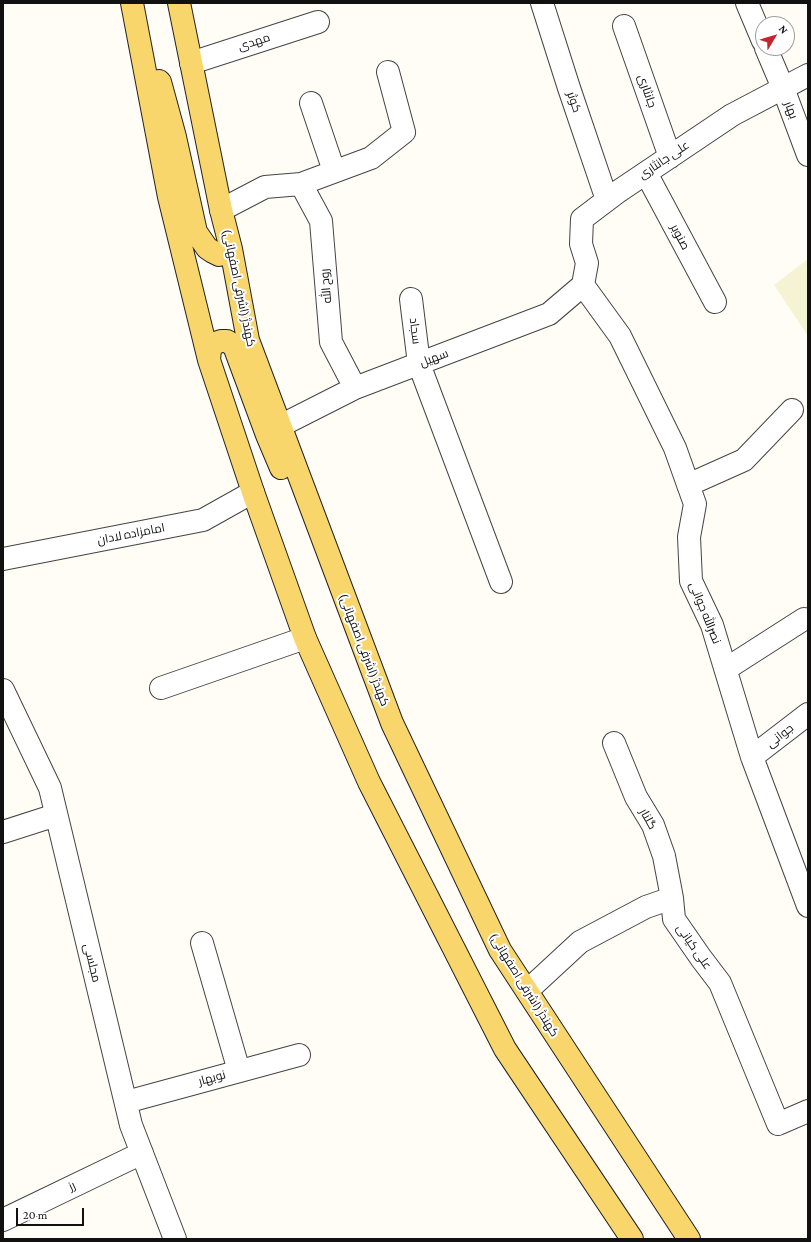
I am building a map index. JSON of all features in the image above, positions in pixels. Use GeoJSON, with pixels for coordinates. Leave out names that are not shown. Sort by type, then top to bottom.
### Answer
{"type":"FeatureCollection","features":[{"type":"Feature","properties":{"kind":"main road"},"geometry":{"type":"LineString","coordinates":[[132,3],[169,197],[209,360],[253,492],[305,638],[369,782],[505,1049],[632,1239]]}},
{"type":"Feature","properties":{"kind":"main road","name":"کهندژ (اشرفی اصفهانی)"},"geometry":{"type":"LineString","coordinates":[[179,3],[221,210],[231,249],[248,340],[392,723],[500,950],[689,1239]]}},
{"type":"Feature","properties":{"kind":"main road"},"geometry":{"type":"LineString","coordinates":[[144,69],[160,82],[175,137],[196,232],[207,248],[219,255],[226,253],[231,249]]}},
{"type":"Feature","properties":{"kind":"main road"},"geometry":{"type":"LineString","coordinates":[[209,360],[210,350],[213,344],[227,340],[234,346],[267,435],[290,486],[309,503]]}},
{"type":"Feature","properties":{"kind":"street","name":"کوثر"},"geometry":{"type":"LineString","coordinates":[[542,3],[607,200]]}},
{"type":"Feature","properties":{"kind":"street"},"geometry":{"type":"LineString","coordinates":[[747,3],[755,22]]}},
{"type":"Feature","properties":{"kind":"street","name":"مهدی"},"geometry":{"type":"LineString","coordinates":[[191,62],[318,22]]}},
{"type":"Feature","properties":{"kind":"street","name":"جانثاری"},"geometry":{"type":"LineString","coordinates":[[624,26],[670,157]]}},
{"type":"Feature","properties":{"kind":"street","name":"بهار"},"geometry":{"type":"LineString","coordinates":[[769,56],[808,155]]}},
{"type":"Feature","properties":{"kind":"street"},"geometry":{"type":"LineString","coordinates":[[221,210],[266,187],[301,184],[371,158],[404,132],[388,72]]}},
{"type":"Feature","properties":{"kind":"street","name":"علی جانثاری"},"geometry":{"type":"LineString","coordinates":[[583,285],[587,263],[581,244],[582,219],[607,200],[732,115],[808,75]]}},
{"type":"Feature","properties":{"kind":"street"},"geometry":{"type":"LineString","coordinates":[[311,103],[334,171]]}},
{"type":"Feature","properties":{"kind":"street","name":"صنوبر"},"geometry":{"type":"LineString","coordinates":[[646,173],[715,302]]}},
{"type":"Feature","properties":{"kind":"street","name":"روح الله"},"geometry":{"type":"LineString","coordinates":[[301,184],[321,221],[331,342],[355,388]]}},
{"type":"Feature","properties":{"kind":"street","name":"سهیل"},"geometry":{"type":"LineString","coordinates":[[280,426],[355,388],[549,314],[583,285]]}},
{"type":"Feature","properties":{"kind":"street","name":"نصرالله جوانی"},"geometry":{"type":"LineString","coordinates":[[583,285],[620,336],[675,448],[695,504],[689,537],[691,581],[712,625],[752,758],[807,898]]}},
{"type":"Feature","properties":{"kind":"street","name":"سجاد"},"geometry":{"type":"LineString","coordinates":[[411,299],[419,364],[501,582]]}},
{"type":"Feature","properties":{"kind":"street"},"geometry":{"type":"LineString","coordinates":[[688,485],[744,460],[792,410]]}},
{"type":"Feature","properties":{"kind":"street","name":"امامزاده لادان"},"geometry":{"type":"LineString","coordinates":[[3,559],[203,520],[253,492]]}},
{"type":"Feature","properties":{"kind":"street"},"geometry":{"type":"LineString","coordinates":[[726,669],[804,619]]}},
{"type":"Feature","properties":{"kind":"street"},"geometry":{"type":"LineString","coordinates":[[161,688],[305,638]]}},
{"type":"Feature","properties":{"kind":"street","name":"مجلسی"},"geometry":{"type":"LineString","coordinates":[[3,690],[50,788],[131,1125],[175,1239]]}},
{"type":"Feature","properties":{"kind":"street","name":"جوانی"},"geometry":{"type":"LineString","coordinates":[[752,758],[808,714]]}},
{"type":"Feature","properties":{"kind":"street","name":"گلنار"},"geometry":{"type":"LineString","coordinates":[[614,743],[636,797],[654,825],[664,856],[672,898]]}},
{"type":"Feature","properties":{"kind":"street"},"geometry":{"type":"LineString","coordinates":[[3,832],[56,815]]}},
{"type":"Feature","properties":{"kind":"street"},"geometry":{"type":"LineString","coordinates":[[527,992],[580,942],[646,907],[672,898]]}},
{"type":"Feature","properties":{"kind":"street","name":"علی کیانی"},"geometry":{"type":"LineString","coordinates":[[672,898],[674,919],[720,983],[778,1124],[808,1111]]}},
{"type":"Feature","properties":{"kind":"street"},"geometry":{"type":"LineString","coordinates":[[202,943],[239,1071]]}},
{"type":"Feature","properties":{"kind":"street","name":"نوبهار"},"geometry":{"type":"LineString","coordinates":[[126,1102],[299,1055]]}},
{"type":"Feature","properties":{"kind":"street","name":"رز"},"geometry":{"type":"LineString","coordinates":[[3,1220],[142,1153]]}},
{"type":"Feature","properties":{"kind":"shaded area"},"geometry":{"type":"Polygon","coordinates":[[[808,259],[808,336],[774,285],[808,259]]]}}]}
